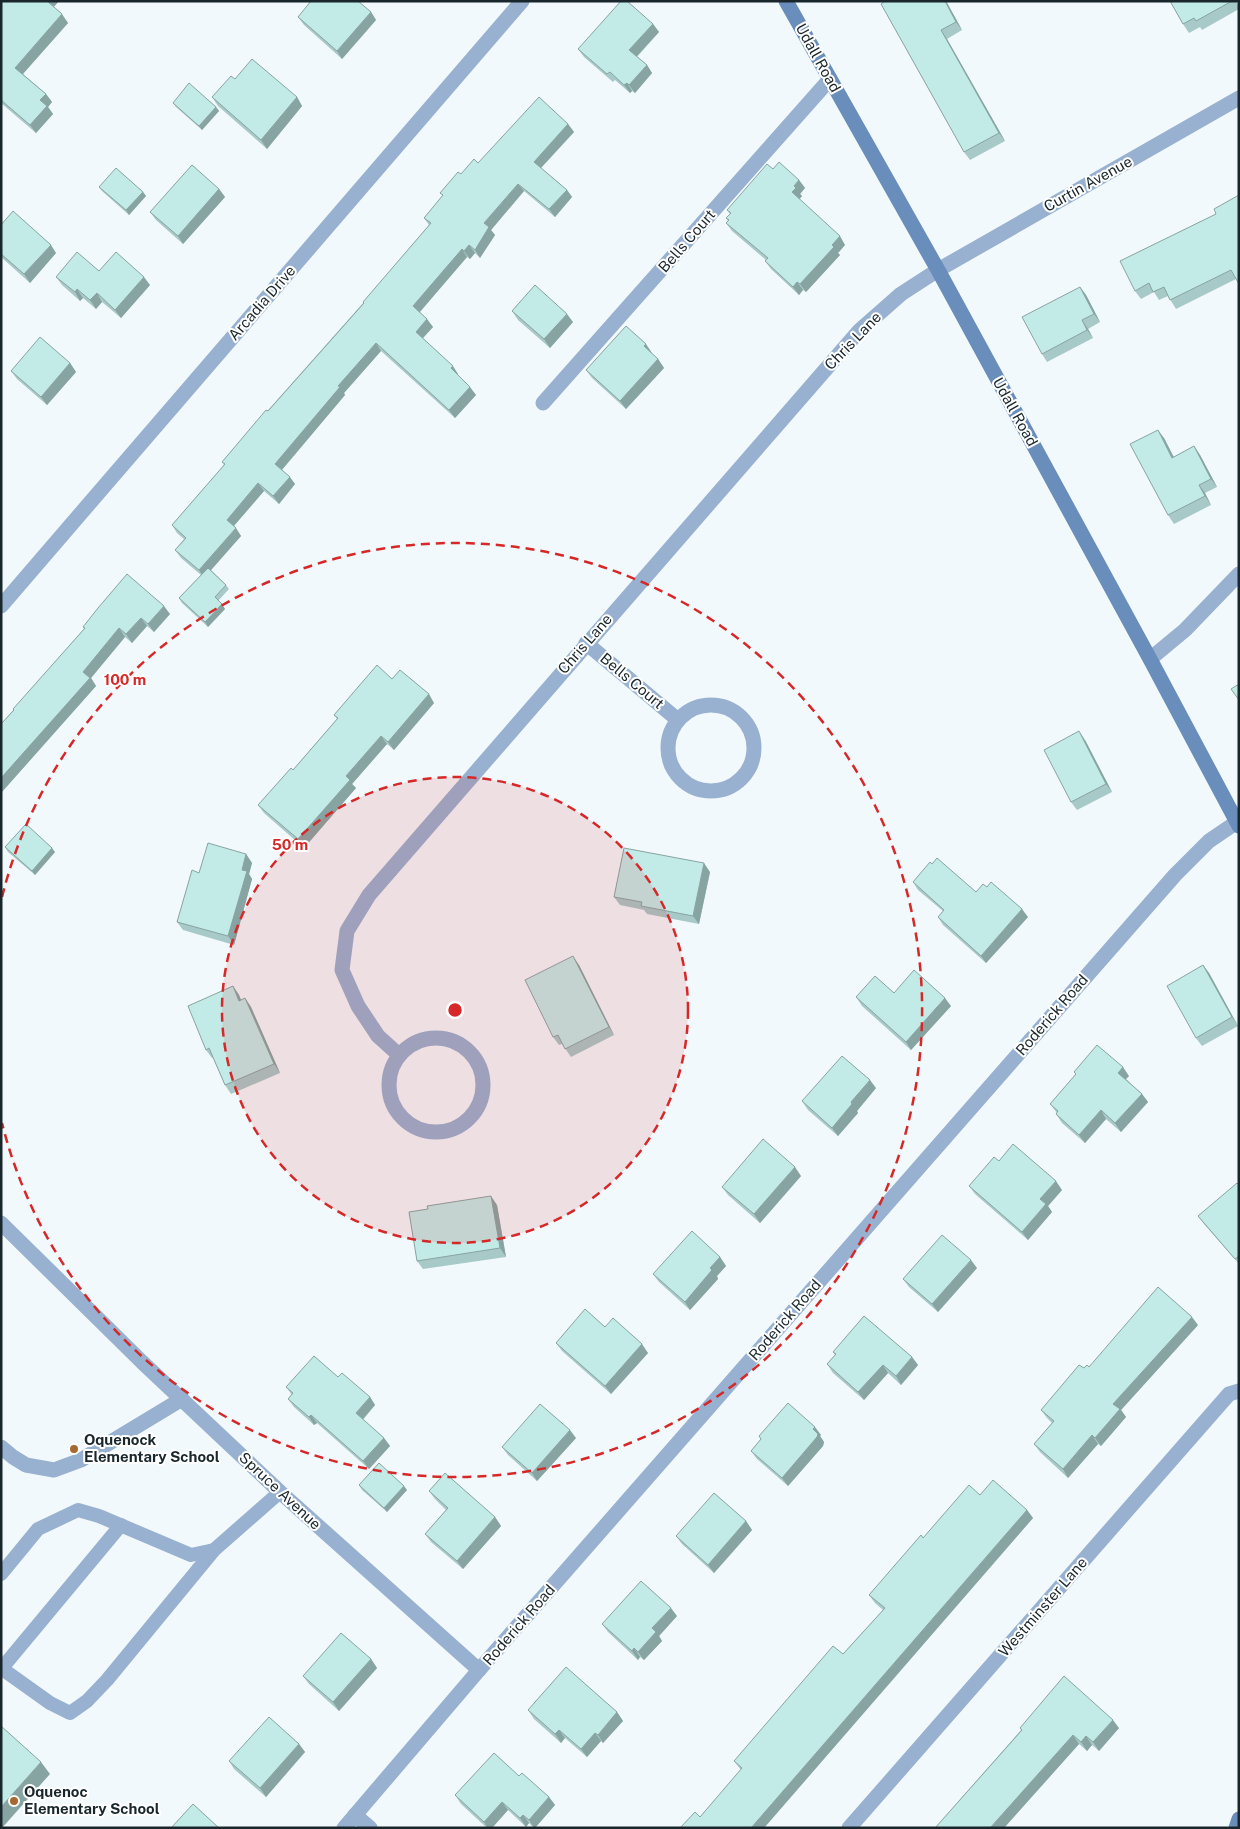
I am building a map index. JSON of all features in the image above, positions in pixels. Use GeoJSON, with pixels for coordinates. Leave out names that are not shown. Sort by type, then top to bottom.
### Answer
{"type":"FeatureCollection","features":[{"type":"Feature","properties":{"kind":"main road","name":"Udall Road"},"geometry":{"type":"LineString","coordinates":[[786,1],[938,270],[1238,824]]}},
{"type":"Feature","properties":{"kind":"main road"},"geometry":{"type":"LineString","coordinates":[[1236,1828],[1239,1819]]}},
{"type":"Feature","properties":{"kind":"street","name":"Arcadia Drive"},"geometry":{"type":"LineString","coordinates":[[1,606],[522,1]]}},
{"type":"Feature","properties":{"kind":"street","name":"Bells Court"},"geometry":{"type":"LineString","coordinates":[[544,404],[830,79]]}},
{"type":"Feature","properties":{"kind":"street","name":"Curtin Avenue"},"geometry":{"type":"LineString","coordinates":[[938,270],[1239,98]]}},
{"type":"Feature","properties":{"kind":"street","name":"Chris Lane"},"geometry":{"type":"LineString","coordinates":[[399,1054],[378,1036],[358,1006],[342,970],[347,931],[368,895],[858,331],[901,294],[938,270]]}},
{"type":"Feature","properties":{"kind":"street"},"geometry":{"type":"LineString","coordinates":[[1150,659],[1185,630],[1239,574]]}},
{"type":"Feature","properties":{"kind":"street","name":"Bells Court"},"geometry":{"type":"LineString","coordinates":[[586,643],[678,720]]}},
{"type":"Feature","properties":{"kind":"street","name":"Bells Court"},"geometry":{"type":"LineString","coordinates":[[708,704],[725,706],[740,714],[750,728],[755,744],[753,761],[744,776],[731,786],[715,791],[698,789],[684,781],[673,768],[668,752],[670,735],[678,720],[692,709],[708,704]]}},
{"type":"Feature","properties":{"kind":"street","name":"Roderick Road"},"geometry":{"type":"LineString","coordinates":[[344,1828],[479,1670],[1175,875],[1209,841],[1238,824]]}},
{"type":"Feature","properties":{"kind":"street"},"geometry":{"type":"LineString","coordinates":[[432,1037],[450,1039],[467,1047],[479,1062],[484,1080],[482,1098],[473,1115],[459,1127],[441,1132],[422,1131],[406,1122],[394,1107],[389,1089],[390,1071],[399,1054],[414,1043],[432,1037]]}},
{"type":"Feature","properties":{"kind":"street","name":"Spruce Avenue"},"geometry":{"type":"LineString","coordinates":[[1,1224],[142,1362],[280,1492],[479,1670]]}},
{"type":"Feature","properties":{"kind":"street","name":"Westminster Lane"},"geometry":{"type":"LineString","coordinates":[[849,1828],[1230,1394],[1239,1391]]}},
{"type":"Feature","properties":{"kind":"street"},"geometry":{"type":"LineString","coordinates":[[1,1447],[26,1465],[54,1470],[82,1460],[182,1399]]}},
{"type":"Feature","properties":{"kind":"street"},"geometry":{"type":"LineString","coordinates":[[355,1815],[370,1828]]}},
{"type":"Feature","properties":{"kind":"lane"},"geometry":{"type":"LineString","coordinates":[[121,1526],[2,1668],[50,1703],[70,1713],[88,1701],[107,1680],[214,1550],[280,1492]]}},
{"type":"Feature","properties":{"kind":"lane"},"geometry":{"type":"LineString","coordinates":[[1,1574],[38,1529],[78,1510],[191,1555],[214,1550]]}},
{"type":"Feature","properties":{"kind":"building"},"geometry":{"type":"Polygon","coordinates":[[[1,1],[47,1],[62,14],[15,68],[46,94],[40,100],[47,106],[30,125],[1,100],[1,1]]]}},
{"type":"Feature","properties":{"kind":"building"},"geometry":{"type":"Polygon","coordinates":[[[311,1],[358,1],[371,12],[337,51],[298,17],[311,1]]]}},
{"type":"Feature","properties":{"kind":"building"},"geometry":{"type":"Polygon","coordinates":[[[621,1],[627,1],[653,24],[629,50],[647,65],[629,85],[627,83],[624,85],[610,72],[607,74],[578,49],[621,1]]]}},
{"type":"Feature","properties":{"kind":"building"},"geometry":{"type":"Polygon","coordinates":[[[885,1],[945,1],[956,22],[941,30],[999,133],[964,152],[881,4],[885,1]]]}},
{"type":"Feature","properties":{"kind":"building"},"geometry":{"type":"Polygon","coordinates":[[[1170,1],[1232,1],[1196,21],[1194,18],[1183,24],[1170,1]]]}},
{"type":"Feature","properties":{"kind":"building"},"geometry":{"type":"Polygon","coordinates":[[[252,59],[297,97],[261,140],[212,97],[231,76],[235,79],[252,59]]]}},
{"type":"Feature","properties":{"kind":"building"},"geometry":{"type":"Polygon","coordinates":[[[189,83],[216,107],[199,126],[173,103],[189,83]]]}},
{"type":"Feature","properties":{"kind":"building"},"geometry":{"type":"Polygon","coordinates":[[[539,97],[568,124],[534,162],[567,190],[549,209],[518,184],[484,223],[489,227],[475,250],[469,245],[464,251],[462,249],[413,306],[427,319],[416,332],[453,366],[451,368],[470,387],[449,410],[376,343],[338,386],[340,387],[275,464],[290,477],[273,496],[258,483],[227,520],[236,528],[199,570],[175,550],[186,538],[172,525],[225,464],[222,462],[266,410],[268,411],[364,303],[431,223],[424,218],[443,195],[440,193],[458,172],[461,174],[474,159],[478,163],[539,97]]]}},
{"type":"Feature","properties":{"kind":"building"},"geometry":{"type":"Polygon","coordinates":[[[779,162],[799,180],[792,192],[840,236],[832,245],[834,247],[800,284],[797,282],[793,287],[765,261],[768,258],[726,223],[729,220],[726,218],[731,213],[727,210],[767,164],[773,169],[779,162]]]}},
{"type":"Feature","properties":{"kind":"building"},"geometry":{"type":"Polygon","coordinates":[[[192,165],[219,189],[178,236],[150,212],[192,165]]]}},
{"type":"Feature","properties":{"kind":"building"},"geometry":{"type":"Polygon","coordinates":[[[116,168],[143,192],[126,210],[99,187],[116,168]]]}},
{"type":"Feature","properties":{"kind":"building"},"geometry":{"type":"Polygon","coordinates":[[[1239,195],[1239,284],[1231,270],[1170,300],[1164,287],[1153,292],[1149,283],[1135,291],[1120,261],[1216,214],[1214,209],[1239,195]]]}},
{"type":"Feature","properties":{"kind":"building"},"geometry":{"type":"Polygon","coordinates":[[[13,211],[51,245],[24,274],[1,254],[1,225],[13,211]]]}},
{"type":"Feature","properties":{"kind":"building"},"geometry":{"type":"Polygon","coordinates":[[[77,252],[99,271],[116,252],[144,277],[115,310],[97,293],[90,300],[77,289],[75,292],[56,277],[77,252]]]}},
{"type":"Feature","properties":{"kind":"building"},"geometry":{"type":"Polygon","coordinates":[[[535,285],[567,314],[544,339],[512,311],[535,285]]]}},
{"type":"Feature","properties":{"kind":"building"},"geometry":{"type":"Polygon","coordinates":[[[1080,287],[1094,314],[1082,320],[1087,330],[1042,354],[1022,317],[1080,287]]]}},
{"type":"Feature","properties":{"kind":"building"},"geometry":{"type":"Polygon","coordinates":[[[626,326],[646,344],[644,346],[658,359],[620,401],[586,370],[626,326]]]}},
{"type":"Feature","properties":{"kind":"building"},"geometry":{"type":"Polygon","coordinates":[[[40,337],[70,363],[41,397],[11,371],[40,337]]]}},
{"type":"Feature","properties":{"kind":"building"},"geometry":{"type":"Polygon","coordinates":[[[1158,430],[1172,458],[1194,446],[1211,479],[1199,485],[1205,496],[1168,515],[1130,444],[1158,430]]]}},
{"type":"Feature","properties":{"kind":"building"},"geometry":{"type":"Polygon","coordinates":[[[208,568],[226,585],[215,597],[222,604],[205,622],[179,598],[208,568]]]}},
{"type":"Feature","properties":{"kind":"building"},"geometry":{"type":"Polygon","coordinates":[[[127,574],[164,606],[148,624],[141,618],[126,634],[119,628],[83,672],[90,678],[1,778],[1,724],[85,628],[83,627],[127,574]]]}},
{"type":"Feature","properties":{"kind":"building"},"geometry":{"type":"Polygon","coordinates":[[[377,665],[392,679],[400,670],[429,694],[388,742],[381,736],[346,776],[350,780],[298,839],[258,805],[291,768],[293,770],[338,718],[334,715],[377,665]]]}},
{"type":"Feature","properties":{"kind":"building"},"geometry":{"type":"Polygon","coordinates":[[[1239,684],[1239,700],[1231,689],[1239,684]]]}},
{"type":"Feature","properties":{"kind":"building"},"geometry":{"type":"Polygon","coordinates":[[[1079,731],[1106,784],[1071,802],[1044,750],[1079,731]]]}},
{"type":"Feature","properties":{"kind":"building"},"geometry":{"type":"Polygon","coordinates":[[[26,824],[52,848],[32,871],[5,847],[26,824]]]}},
{"type":"Feature","properties":{"kind":"building"},"geometry":{"type":"Polygon","coordinates":[[[208,843],[246,854],[242,870],[247,871],[228,936],[177,922],[192,870],[199,873],[208,843]]]}},
{"type":"Feature","properties":{"kind":"building"},"geometry":{"type":"Polygon","coordinates":[[[624,848],[704,863],[693,916],[641,906],[642,902],[614,897],[624,848]]]}},
{"type":"Feature","properties":{"kind":"building"},"geometry":{"type":"Polygon","coordinates":[[[937,858],[976,892],[983,884],[987,887],[991,882],[1022,909],[981,956],[938,917],[944,910],[913,882],[930,862],[932,864],[937,858]]]}},
{"type":"Feature","properties":{"kind":"building"},"geometry":{"type":"Polygon","coordinates":[[[573,956],[609,1027],[565,1049],[558,1035],[553,1037],[525,980],[573,956]]]}},
{"type":"Feature","properties":{"kind":"building"},"geometry":{"type":"Polygon","coordinates":[[[1203,965],[1232,1017],[1196,1038],[1167,986],[1203,965]]]}},
{"type":"Feature","properties":{"kind":"building"},"geometry":{"type":"Polygon","coordinates":[[[914,970],[945,998],[906,1042],[856,997],[875,976],[894,993],[914,970]]]}},
{"type":"Feature","properties":{"kind":"building"},"geometry":{"type":"Polygon","coordinates":[[[233,986],[239,1001],[245,998],[274,1064],[225,1085],[209,1048],[206,1050],[188,1006],[233,986]]]}},
{"type":"Feature","properties":{"kind":"building"},"geometry":{"type":"Polygon","coordinates":[[[1097,1045],[1123,1067],[1118,1073],[1142,1094],[1115,1123],[1101,1110],[1079,1135],[1056,1114],[1058,1111],[1050,1104],[1076,1074],[1074,1072],[1097,1045]]]}},
{"type":"Feature","properties":{"kind":"building"},"geometry":{"type":"Polygon","coordinates":[[[842,1056],[870,1080],[832,1128],[802,1101],[842,1056]]]}},
{"type":"Feature","properties":{"kind":"building"},"geometry":{"type":"Polygon","coordinates":[[[763,1139],[795,1167],[754,1214],[722,1187],[763,1139]]]}},
{"type":"Feature","properties":{"kind":"building"},"geometry":{"type":"Polygon","coordinates":[[[1013,1144],[1056,1181],[1040,1199],[1046,1204],[1022,1232],[969,1186],[994,1157],[999,1161],[1013,1144]]]}},
{"type":"Feature","properties":{"kind":"building"},"geometry":{"type":"Polygon","coordinates":[[[1237,1183],[1239,1185],[1239,1256],[1235,1259],[1198,1216],[1237,1183]]]}},
{"type":"Feature","properties":{"kind":"building"},"geometry":{"type":"Polygon","coordinates":[[[491,1196],[500,1248],[417,1261],[409,1212],[428,1209],[427,1206],[491,1196]]]}},
{"type":"Feature","properties":{"kind":"building"},"geometry":{"type":"Polygon","coordinates":[[[692,1231],[720,1257],[710,1268],[712,1270],[685,1302],[653,1274],[692,1231]]]}},
{"type":"Feature","properties":{"kind":"building"},"geometry":{"type":"Polygon","coordinates":[[[942,1235],[971,1260],[932,1304],[903,1279],[942,1235]]]}},
{"type":"Feature","properties":{"kind":"building"},"geometry":{"type":"Polygon","coordinates":[[[1158,1287],[1192,1317],[1113,1404],[1120,1409],[1095,1438],[1092,1435],[1063,1469],[1034,1444],[1054,1421],[1041,1410],[1079,1365],[1084,1368],[1087,1365],[1089,1367],[1158,1287]]]}},
{"type":"Feature","properties":{"kind":"building"},"geometry":{"type":"Polygon","coordinates":[[[585,1309],[605,1327],[613,1318],[642,1344],[605,1386],[556,1343],[585,1309]]]}},
{"type":"Feature","properties":{"kind":"building"},"geometry":{"type":"Polygon","coordinates":[[[864,1316],[912,1357],[896,1376],[883,1365],[858,1392],[827,1364],[836,1354],[833,1352],[864,1316]]]}},
{"type":"Feature","properties":{"kind":"building"},"geometry":{"type":"Polygon","coordinates":[[[314,1356],[338,1377],[342,1373],[370,1397],[356,1413],[384,1438],[363,1461],[311,1415],[309,1417],[288,1399],[293,1393],[286,1387],[314,1356]]]}},
{"type":"Feature","properties":{"kind":"building"},"geometry":{"type":"Polygon","coordinates":[[[788,1403],[815,1427],[813,1429],[818,1434],[782,1478],[751,1451],[761,1439],[759,1436],[788,1403]]]}},
{"type":"Feature","properties":{"kind":"building"},"geometry":{"type":"Polygon","coordinates":[[[540,1404],[570,1430],[532,1473],[502,1447],[540,1404]]]}},
{"type":"Feature","properties":{"kind":"building"},"geometry":{"type":"Polygon","coordinates":[[[379,1463],[404,1486],[384,1508],[359,1485],[379,1463]]]}},
{"type":"Feature","properties":{"kind":"building"},"geometry":{"type":"Polygon","coordinates":[[[445,1473],[495,1517],[457,1561],[425,1534],[448,1508],[429,1491],[445,1473]]]}},
{"type":"Feature","properties":{"kind":"building"},"geometry":{"type":"Polygon","coordinates":[[[993,1480],[1027,1510],[751,1828],[680,1828],[695,1812],[700,1817],[742,1768],[734,1761],[833,1646],[843,1654],[885,1608],[869,1595],[921,1535],[923,1538],[969,1485],[980,1495],[993,1480]]]}},
{"type":"Feature","properties":{"kind":"building"},"geometry":{"type":"Polygon","coordinates":[[[714,1493],[746,1521],[708,1565],[676,1536],[714,1493]]]}},
{"type":"Feature","properties":{"kind":"building"},"geometry":{"type":"Polygon","coordinates":[[[641,1581],[671,1608],[652,1628],[656,1632],[638,1652],[634,1648],[632,1651],[602,1624],[641,1581]]]}},
{"type":"Feature","properties":{"kind":"building"},"geometry":{"type":"Polygon","coordinates":[[[341,1633],[371,1659],[333,1702],[303,1676],[341,1633]]]}},
{"type":"Feature","properties":{"kind":"building"},"geometry":{"type":"Polygon","coordinates":[[[566,1667],[617,1712],[598,1735],[595,1733],[581,1749],[559,1730],[555,1734],[528,1710],[566,1667]]]}},
{"type":"Feature","properties":{"kind":"building"},"geometry":{"type":"Polygon","coordinates":[[[1064,1676],[1113,1720],[1093,1742],[1086,1736],[1081,1742],[1073,1735],[990,1828],[935,1828],[1022,1730],[1020,1728],[1064,1676]]]}},
{"type":"Feature","properties":{"kind":"building"},"geometry":{"type":"Polygon","coordinates":[[[269,1717],[299,1744],[260,1788],[229,1761],[269,1717]]]}},
{"type":"Feature","properties":{"kind":"building","name":"Oquenoc Elementary School"},"geometry":{"type":"Polygon","coordinates":[[[1,1726],[41,1762],[1,1807],[1,1726]]]}},
{"type":"Feature","properties":{"kind":"building"},"geometry":{"type":"Polygon","coordinates":[[[494,1753],[519,1776],[522,1773],[549,1797],[529,1820],[523,1815],[520,1818],[502,1802],[484,1822],[455,1795],[494,1753]]]}},
{"type":"Feature","properties":{"kind":"building"},"geometry":{"type":"Polygon","coordinates":[[[193,1804],[219,1828],[171,1828],[193,1804]]]}},
{"type":"Feature","properties":{"kind":"place","name":"Oquenock Elementary School"},"geometry":{"type":"Point","coordinates":[74,1449]}},
{"type":"Feature","properties":{"kind":"place","name":"Oquenoc Elementary School"},"geometry":{"type":"Point","coordinates":[14,1801]}}]}
